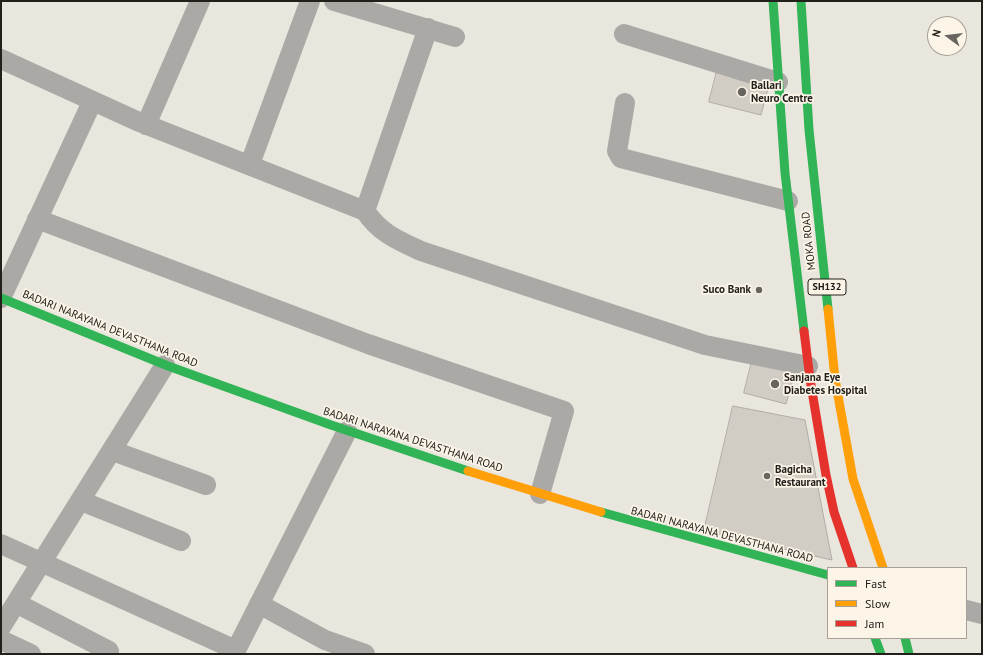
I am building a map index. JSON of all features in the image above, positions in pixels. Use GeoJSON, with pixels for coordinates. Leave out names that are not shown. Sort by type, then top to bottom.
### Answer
{"type":"FeatureCollection","features":[{"type":"Feature","properties":{"kind":"main road","name":"MOKA ROAD"},"geometry":{"type":"LineString","coordinates":[[773,1],[788,201],[808,366],[826,475],[834,512],[853,567]]}},
{"type":"Feature","properties":{"kind":"main road","name":"MOKA ROAD"},"geometry":{"type":"LineString","coordinates":[[801,1],[809,130],[835,379],[853,479],[883,567]]}},
{"type":"Feature","properties":{"kind":"main road","name":"BADARI NARAYANA DEVASTHANA ROAD"},"geometry":{"type":"LineString","coordinates":[[1,298],[165,365],[346,432],[662,532],[827,575]]}},
{"type":"Feature","properties":{"kind":"main road"},"geometry":{"type":"LineString","coordinates":[[875,639],[881,654]]}},
{"type":"Feature","properties":{"kind":"main road"},"geometry":{"type":"LineString","coordinates":[[904,639],[909,654]]}},
{"type":"Feature","properties":{"kind":"street"},"geometry":{"type":"LineString","coordinates":[[146,125],[200,1]]}},
{"type":"Feature","properties":{"kind":"street"},"geometry":{"type":"LineString","coordinates":[[250,164],[310,1]]}},
{"type":"Feature","properties":{"kind":"street"},"geometry":{"type":"LineString","coordinates":[[334,1],[454,37]]}},
{"type":"Feature","properties":{"kind":"street"},"geometry":{"type":"LineString","coordinates":[[365,210],[428,28]]}},
{"type":"Feature","properties":{"kind":"street"},"geometry":{"type":"LineString","coordinates":[[624,34],[778,82]]}},
{"type":"Feature","properties":{"kind":"street"},"geometry":{"type":"LineString","coordinates":[[1,58],[92,102],[146,125],[250,164],[365,210],[374,225],[390,237],[421,252],[705,345],[808,366]]}},
{"type":"Feature","properties":{"kind":"street"},"geometry":{"type":"LineString","coordinates":[[1,298],[92,102]]}},
{"type":"Feature","properties":{"kind":"street"},"geometry":{"type":"LineString","coordinates":[[625,103],[616,151],[621,158],[788,201]]}},
{"type":"Feature","properties":{"kind":"street"},"geometry":{"type":"LineString","coordinates":[[37,219],[368,344],[564,411],[540,494]]}},
{"type":"Feature","properties":{"kind":"street"},"geometry":{"type":"LineString","coordinates":[[1,627],[113,451],[165,365]]}},
{"type":"Feature","properties":{"kind":"street"},"geometry":{"type":"LineString","coordinates":[[1,544],[235,652],[346,432]]}},
{"type":"Feature","properties":{"kind":"street"},"geometry":{"type":"LineString","coordinates":[[113,451],[206,485]]}},
{"type":"Feature","properties":{"kind":"street"},"geometry":{"type":"LineString","coordinates":[[81,501],[181,541]]}},
{"type":"Feature","properties":{"kind":"street"},"geometry":{"type":"LineString","coordinates":[[16,603],[109,651]]}},
{"type":"Feature","properties":{"kind":"street"},"geometry":{"type":"LineString","coordinates":[[259,604],[325,640],[365,654]]}},
{"type":"Feature","properties":{"kind":"street"},"geometry":{"type":"LineString","coordinates":[[967,610],[982,614]]}},
{"type":"Feature","properties":{"kind":"street"},"geometry":{"type":"LineString","coordinates":[[1,640],[31,654]]}},
{"type":"Feature","properties":{"kind":"building"},"geometry":{"type":"Polygon","coordinates":[[[718,67],[770,81],[761,115],[709,102],[718,67]]]}},
{"type":"Feature","properties":{"kind":"building"},"geometry":{"type":"Polygon","coordinates":[[[752,361],[795,372],[786,404],[744,393],[752,361]]]}},
{"type":"Feature","properties":{"kind":"building","name":"Bagicha Restaurant"},"geometry":{"type":"Polygon","coordinates":[[[733,406],[805,420],[832,560],[704,531],[733,406]]]}},
{"type":"Feature","properties":{"kind":"traffic: fast"},"geometry":{"type":"LineString","coordinates":[[773,1],[785,173],[804,331]]}},
{"type":"Feature","properties":{"kind":"traffic: fast"},"geometry":{"type":"LineString","coordinates":[[801,1],[809,130],[828,309]]}},
{"type":"Feature","properties":{"kind":"traffic: fast"},"geometry":{"type":"LineString","coordinates":[[1,298],[168,366],[331,425],[468,471]]}},
{"type":"Feature","properties":{"kind":"traffic: fast"},"geometry":{"type":"LineString","coordinates":[[601,512],[827,575]]}},
{"type":"Feature","properties":{"kind":"traffic: fast"},"geometry":{"type":"LineString","coordinates":[[875,639],[881,654]]}},
{"type":"Feature","properties":{"kind":"traffic: fast"},"geometry":{"type":"LineString","coordinates":[[905,639],[909,654]]}},
{"type":"Feature","properties":{"kind":"traffic: slow"},"geometry":{"type":"LineString","coordinates":[[828,309],[835,379],[853,479],[883,567]]}},
{"type":"Feature","properties":{"kind":"traffic: slow"},"geometry":{"type":"LineString","coordinates":[[468,471],[601,512]]}},
{"type":"Feature","properties":{"kind":"traffic: jam"},"geometry":{"type":"LineString","coordinates":[[804,331],[810,379],[826,475],[834,512],[853,567]]}},
{"type":"Feature","properties":{"kind":"place","name":"Ballari Neuro Centre"},"geometry":{"type":"Point","coordinates":[742,92]}},
{"type":"Feature","properties":{"kind":"place","name":"Suco Bank"},"geometry":{"type":"Point","coordinates":[759,290]}},
{"type":"Feature","properties":{"kind":"place","name":"Sanjana Eye Diabetes Hospital"},"geometry":{"type":"Point","coordinates":[775,384]}},
{"type":"Feature","properties":{"kind":"place","name":"Bagicha Restaurant"},"geometry":{"type":"Point","coordinates":[767,476]}}]}
